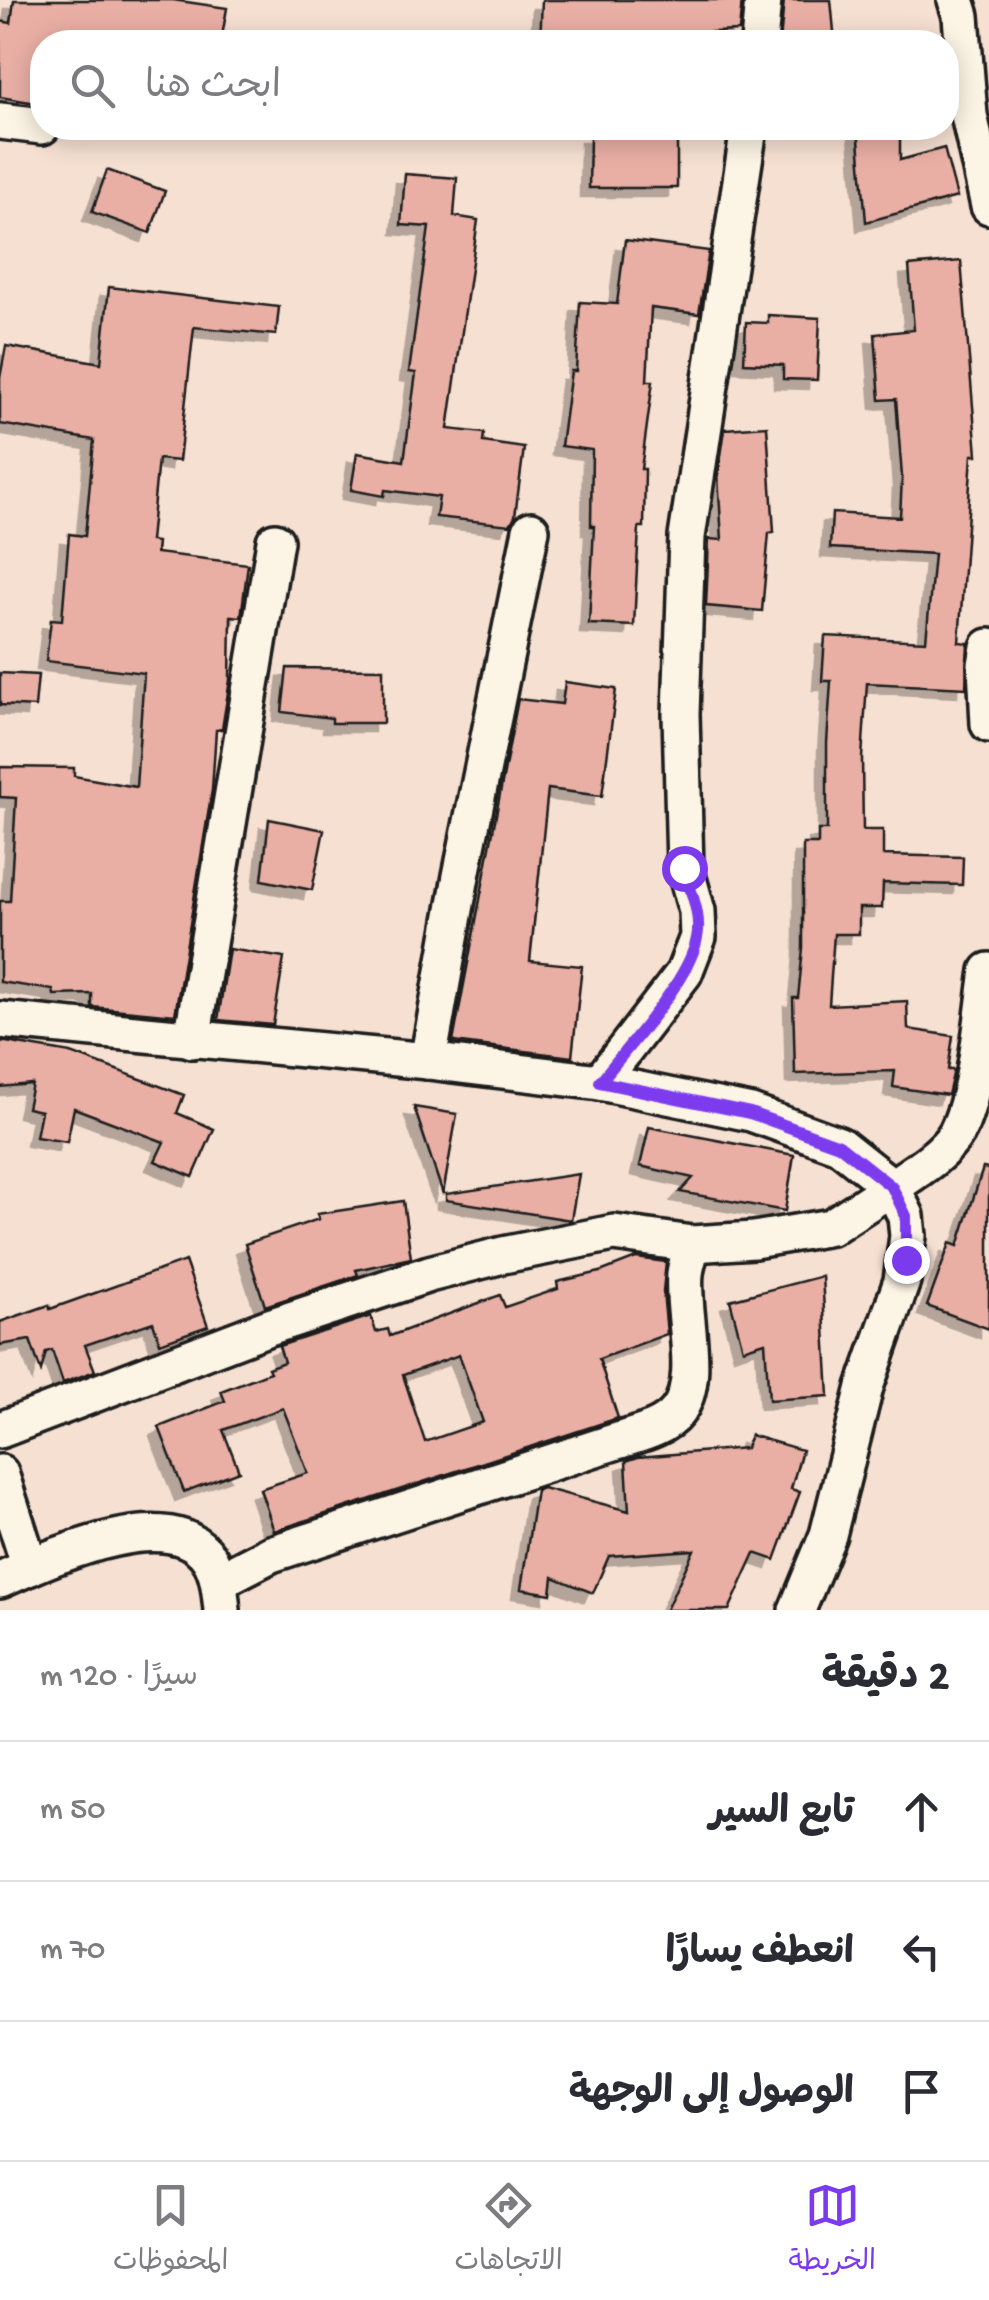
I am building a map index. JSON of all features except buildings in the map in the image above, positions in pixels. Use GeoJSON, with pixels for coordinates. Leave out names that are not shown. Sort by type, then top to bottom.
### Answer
{"type":"FeatureCollection","features":[{"type":"Feature","properties":{"kind":"street"},"geometry":{"type":"LineString","coordinates":[[760,30],[763,0]]}},
{"type":"Feature","properties":{"kind":"street"},"geometry":{"type":"LineString","coordinates":[[956,0],[961,16],[968,114],[989,206]]}},
{"type":"Feature","properties":{"kind":"street"},"geometry":{"type":"LineString","coordinates":[[0,121],[30,125]]}},
{"type":"Feature","properties":{"kind":"street"},"geometry":{"type":"LineString","coordinates":[[600,1082],[684,973],[698,937],[696,911],[684,868],[681,714],[687,536],[747,140]]}},
{"type":"Feature","properties":{"kind":"street"},"geometry":{"type":"LineString","coordinates":[[428,1061],[531,530]]}},
{"type":"Feature","properties":{"kind":"street"},"geometry":{"type":"LineString","coordinates":[[192,1040],[275,541]]}},
{"type":"Feature","properties":{"kind":"street"},"geometry":{"type":"LineString","coordinates":[[989,647],[989,724]]}},
{"type":"Feature","properties":{"kind":"street"},"geometry":{"type":"LineString","coordinates":[[0,1430],[270,1328],[430,1274],[503,1255],[614,1234],[692,1244],[754,1240],[830,1227],[923,1166],[956,1134],[968,1098],[989,971]]}},
{"type":"Feature","properties":{"kind":"street"},"geometry":{"type":"LineString","coordinates":[[0,1020],[428,1061],[600,1082],[750,1113],[839,1145],[892,1187],[906,1216],[908,1236],[902,1281],[866,1387],[828,1535],[797,1610]]}},
{"type":"Feature","properties":{"kind":"street"},"geometry":{"type":"LineString","coordinates":[[0,1473],[15,1574],[118,1537],[163,1532],[194,1543],[208,1558],[220,1596],[271,1554],[659,1426],[676,1414],[686,1396],[689,1373],[685,1272],[692,1244]]}},
{"type":"Feature","properties":{"kind":"route"},"geometry":{"type":"LineString","coordinates":[[684,868],[696,911],[698,937],[684,973],[600,1082],[750,1113],[839,1145],[892,1187],[906,1216],[906,1260]]}}]}
